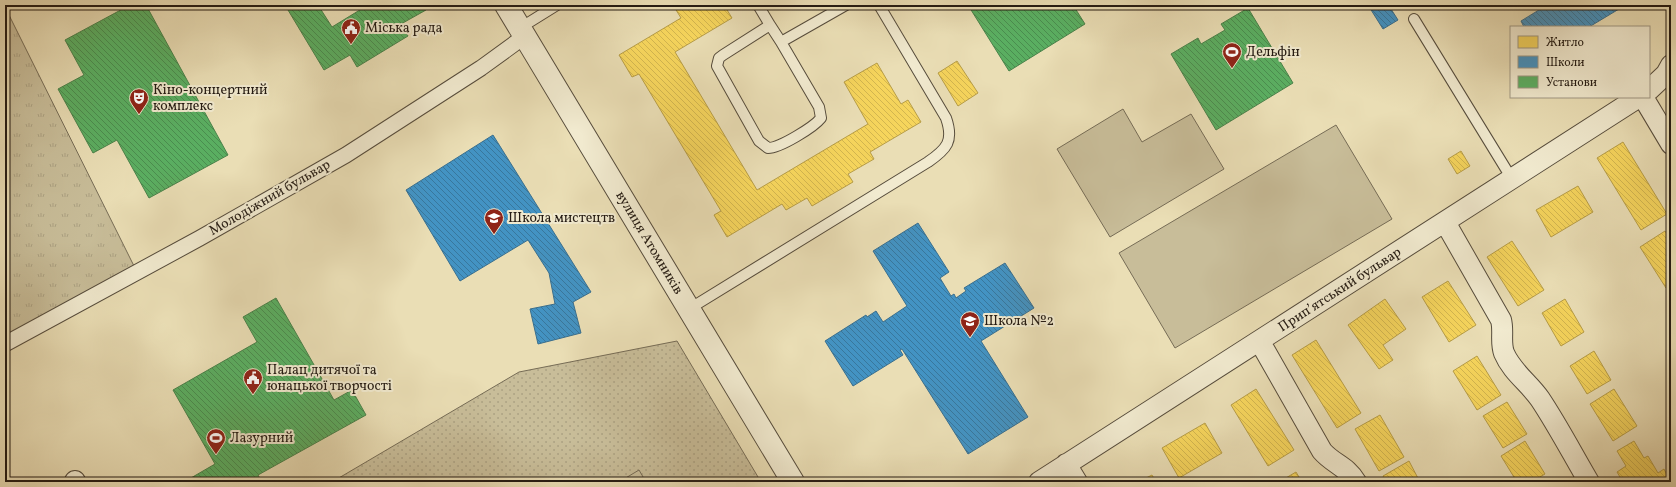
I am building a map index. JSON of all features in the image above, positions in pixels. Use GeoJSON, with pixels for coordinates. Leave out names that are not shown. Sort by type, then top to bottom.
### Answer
{"type":"FeatureCollection","features":[{"type":"Feature","properties":{"kind":"street","name":"вулиця Атомників"},"geometry":{"type":"LineString","coordinates":[[506,5],[793,482]]}},
{"type":"Feature","properties":{"kind":"street","name":"Молодіжний бульвар"},"geometry":{"type":"LineString","coordinates":[[5,344],[200,238],[346,155],[481,68],[522,32]]}},
{"type":"Feature","properties":{"kind":"street"},"geometry":{"type":"LineString","coordinates":[[1650,89],[1666,74],[1671,65]]}},
{"type":"Feature","properties":{"kind":"street","name":"Припʼятський бульвар"},"geometry":{"type":"LineString","coordinates":[[1040,482],[1637,98]]}},
{"type":"Feature","properties":{"kind":"street"},"geometry":{"type":"LineString","coordinates":[[1644,98],[1671,144]]}},
{"type":"Feature","properties":{"kind":"street"},"geometry":{"type":"LineString","coordinates":[[1445,222],[1501,320],[1503,328],[1502,346],[1507,360],[1518,376],[1540,400],[1589,482]]}},
{"type":"Feature","properties":{"kind":"street"},"geometry":{"type":"LineString","coordinates":[[1260,342],[1326,456],[1346,469],[1356,482]]}},
{"type":"Feature","properties":{"kind":"street"},"geometry":{"type":"LineString","coordinates":[[1066,464],[1077,482]]}},
{"type":"Feature","properties":{"kind":"lane"},"geometry":{"type":"LineString","coordinates":[[522,32],[557,5]]}},
{"type":"Feature","properties":{"kind":"lane"},"geometry":{"type":"LineString","coordinates":[[758,5],[781,42],[819,107],[821,118],[814,125],[778,146],[768,148],[759,140],[717,66],[719,58],[770,25]]}},
{"type":"Feature","properties":{"kind":"lane"},"geometry":{"type":"LineString","coordinates":[[781,42],[846,5]]}},
{"type":"Feature","properties":{"kind":"lane"},"geometry":{"type":"LineString","coordinates":[[689,309],[928,162],[947,147],[950,139],[950,129],[946,118],[879,5]]}},
{"type":"Feature","properties":{"kind":"lane"},"geometry":{"type":"LineString","coordinates":[[1414,20],[1512,179]]}},
{"type":"Feature","properties":{"kind":"green space"},"geometry":{"type":"Polygon","coordinates":[[[5,7],[134,266],[5,341],[5,7]]]}},
{"type":"Feature","properties":{"kind":"green space"},"geometry":{"type":"Polygon","coordinates":[[[1123,109],[1142,142],[1191,114],[1224,169],[1110,237],[1057,149],[1123,109]]]}},
{"type":"Feature","properties":{"kind":"green space"},"geometry":{"type":"Polygon","coordinates":[[[1336,125],[1392,219],[1175,348],[1119,253],[1336,125]]]}},
{"type":"Feature","properties":{"kind":"green space"},"geometry":{"type":"Polygon","coordinates":[[[677,341],[761,482],[332,482],[519,372],[677,341]]]}},
{"type":"Feature","properties":{"kind":"green space"},"geometry":{"type":"Polygon","coordinates":[[[639,470],[646,482],[619,482],[639,470]]]}},
{"type":"Feature","properties":{"kind":"building: Житло"},"geometry":{"type":"Polygon","coordinates":[[[673,5],[724,5],[732,18],[675,52],[757,190],[868,124],[844,82],[877,63],[901,104],[908,100],[921,122],[870,152],[874,159],[848,174],[853,182],[812,206],[807,198],[786,210],[782,204],[727,237],[714,215],[721,211],[639,74],[632,77],[619,55],[681,18],[673,5]]]}},
{"type":"Feature","properties":{"kind":"building: Житло"},"geometry":{"type":"Polygon","coordinates":[[[957,61],[978,93],[958,106],[938,73],[957,61]]]}},
{"type":"Feature","properties":{"kind":"building: Житло"},"geometry":{"type":"Polygon","coordinates":[[[1623,142],[1667,214],[1641,230],[1597,158],[1623,142]]]}},
{"type":"Feature","properties":{"kind":"building: Житло"},"geometry":{"type":"Polygon","coordinates":[[[1461,151],[1470,166],[1457,174],[1448,159],[1461,151]]]}},
{"type":"Feature","properties":{"kind":"building: Житло"},"geometry":{"type":"Polygon","coordinates":[[[1578,186],[1593,212],[1551,237],[1536,210],[1578,186]]]}},
{"type":"Feature","properties":{"kind":"building: Житло"},"geometry":{"type":"Polygon","coordinates":[[[1665,231],[1671,241],[1671,285],[1666,288],[1640,247],[1665,231]]]}},
{"type":"Feature","properties":{"kind":"building: Житло"},"geometry":{"type":"Polygon","coordinates":[[[1512,241],[1544,290],[1518,306],[1487,257],[1512,241]]]}},
{"type":"Feature","properties":{"kind":"building: Житло"},"geometry":{"type":"Polygon","coordinates":[[[1448,281],[1476,325],[1449,342],[1422,297],[1448,281]]]}},
{"type":"Feature","properties":{"kind":"building: Житло"},"geometry":{"type":"Polygon","coordinates":[[[1385,299],[1406,329],[1383,345],[1393,360],[1379,369],[1348,325],[1385,299]]]}},
{"type":"Feature","properties":{"kind":"building: Житло"},"geometry":{"type":"Polygon","coordinates":[[[1565,299],[1584,332],[1561,346],[1542,313],[1565,299]]]}},
{"type":"Feature","properties":{"kind":"building: Житло"},"geometry":{"type":"Polygon","coordinates":[[[1316,340],[1361,413],[1337,428],[1292,355],[1316,340]]]}},
{"type":"Feature","properties":{"kind":"building: Житло"},"geometry":{"type":"Polygon","coordinates":[[[1594,351],[1611,380],[1587,394],[1570,366],[1594,351]]]}},
{"type":"Feature","properties":{"kind":"building: Житло"},"geometry":{"type":"Polygon","coordinates":[[[1477,356],[1501,395],[1477,410],[1453,371],[1477,356]]]}},
{"type":"Feature","properties":{"kind":"building: Житло"},"geometry":{"type":"Polygon","coordinates":[[[1256,389],[1294,450],[1268,466],[1231,405],[1256,389]]]}},
{"type":"Feature","properties":{"kind":"building: Житло"},"geometry":{"type":"Polygon","coordinates":[[[1614,389],[1637,426],[1613,441],[1590,404],[1614,389]]]}},
{"type":"Feature","properties":{"kind":"building: Житло"},"geometry":{"type":"Polygon","coordinates":[[[1507,402],[1527,434],[1503,448],[1483,416],[1507,402]]]}},
{"type":"Feature","properties":{"kind":"building: Житло"},"geometry":{"type":"Polygon","coordinates":[[[1380,415],[1404,457],[1379,471],[1355,429],[1380,415]]]}},
{"type":"Feature","properties":{"kind":"building: Житло"},"geometry":{"type":"Polygon","coordinates":[[[1205,423],[1222,453],[1179,478],[1162,448],[1205,423]]]}},
{"type":"Feature","properties":{"kind":"building: Житло"},"geometry":{"type":"Polygon","coordinates":[[[1525,441],[1545,474],[1531,482],[1517,482],[1501,456],[1525,441]]]}},
{"type":"Feature","properties":{"kind":"building: Житло"},"geometry":{"type":"Polygon","coordinates":[[[1634,441],[1644,458],[1648,456],[1658,473],[1664,469],[1669,479],[1665,482],[1623,482],[1617,472],[1626,466],[1617,451],[1634,441]]]}},
{"type":"Feature","properties":{"kind":"building: Житло"},"geometry":{"type":"Polygon","coordinates":[[[1409,461],[1420,482],[1386,482],[1383,476],[1409,461]]]}},
{"type":"Feature","properties":{"kind":"building: Житло"},"geometry":{"type":"Polygon","coordinates":[[[1296,472],[1302,482],[1279,482],[1296,472]]]}},
{"type":"Feature","properties":{"kind":"building: Житло"},"geometry":{"type":"Polygon","coordinates":[[[1152,475],[1156,482],[1138,482],[1152,475]]]}},
{"type":"Feature","properties":{"kind":"building: Школи"},"geometry":{"type":"Polygon","coordinates":[[[1368,5],[1399,5],[1391,9],[1398,20],[1383,29],[1368,5]]]}},
{"type":"Feature","properties":{"kind":"building: Школи"},"geometry":{"type":"Polygon","coordinates":[[[1547,5],[1624,5],[1591,26],[1524,26],[1521,21],[1547,5]]]}},
{"type":"Feature","properties":{"kind":"building: Школи","name":"Школа мистецтв"},"geometry":{"type":"Polygon","coordinates":[[[493,135],[591,292],[573,302],[581,333],[538,344],[530,309],[555,304],[549,273],[528,240],[460,281],[406,190],[493,135]]]}},
{"type":"Feature","properties":{"kind":"building: Школи"},"geometry":{"type":"Polygon","coordinates":[[[918,223],[949,272],[940,278],[951,296],[954,294],[956,298],[966,291],[964,288],[1005,263],[1034,308],[981,341],[1028,417],[968,454],[902,349],[900,350],[903,355],[853,386],[825,341],[866,315],[867,317],[876,311],[883,322],[907,306],[873,251],[918,223]]]}},
{"type":"Feature","properties":{"kind":"building: Установи","name":"Кіно-концертний комплекс"},"geometry":{"type":"Polygon","coordinates":[[[130,5],[146,5],[228,155],[149,198],[117,140],[93,153],[58,89],[84,75],[65,40],[130,5]]]}},
{"type":"Feature","properties":{"kind":"building: Установи","name":"Міська рада"},"geometry":{"type":"Polygon","coordinates":[[[285,5],[318,5],[332,27],[368,5],[423,5],[426,10],[401,24],[408,36],[357,67],[350,55],[324,70],[285,5]]]}},
{"type":"Feature","properties":{"kind":"building: Установи"},"geometry":{"type":"Polygon","coordinates":[[[968,5],[1073,5],[1085,24],[1009,71],[968,5]]]}},
{"type":"Feature","properties":{"kind":"building: Установи","name":"Дельфін"},"geometry":{"type":"Polygon","coordinates":[[[1248,8],[1293,83],[1216,130],[1171,54],[1198,38],[1201,44],[1225,30],[1221,24],[1248,8]]]}},
{"type":"Feature","properties":{"kind":"building: Установи","name":"Палац дитячої та юнацької творчості"},"geometry":{"type":"Polygon","coordinates":[[[276,298],[334,400],[352,390],[366,415],[258,475],[262,482],[184,482],[215,464],[173,390],[257,342],[243,317],[276,298]]]}},
{"type":"Feature","properties":{"kind":"place","name":"Міська рада"},"geometry":{"type":"Point","coordinates":[351,45]}},
{"type":"Feature","properties":{"kind":"place","name":"Дельфін"},"geometry":{"type":"Point","coordinates":[1232,69]}},
{"type":"Feature","properties":{"kind":"place","name":"Кіно-концертний комплекс"},"geometry":{"type":"Point","coordinates":[139,115]}},
{"type":"Feature","properties":{"kind":"place","name":"Школа мистецтв"},"geometry":{"type":"Point","coordinates":[494,235]}},
{"type":"Feature","properties":{"kind":"place","name":"Школа №2"},"geometry":{"type":"Point","coordinates":[970,338]}},
{"type":"Feature","properties":{"kind":"place","name":"Палац дитячої та юнацької творчості"},"geometry":{"type":"Point","coordinates":[253,395]}},
{"type":"Feature","properties":{"kind":"place","name":"Лазурний"},"geometry":{"type":"Point","coordinates":[216,455]}}]}
